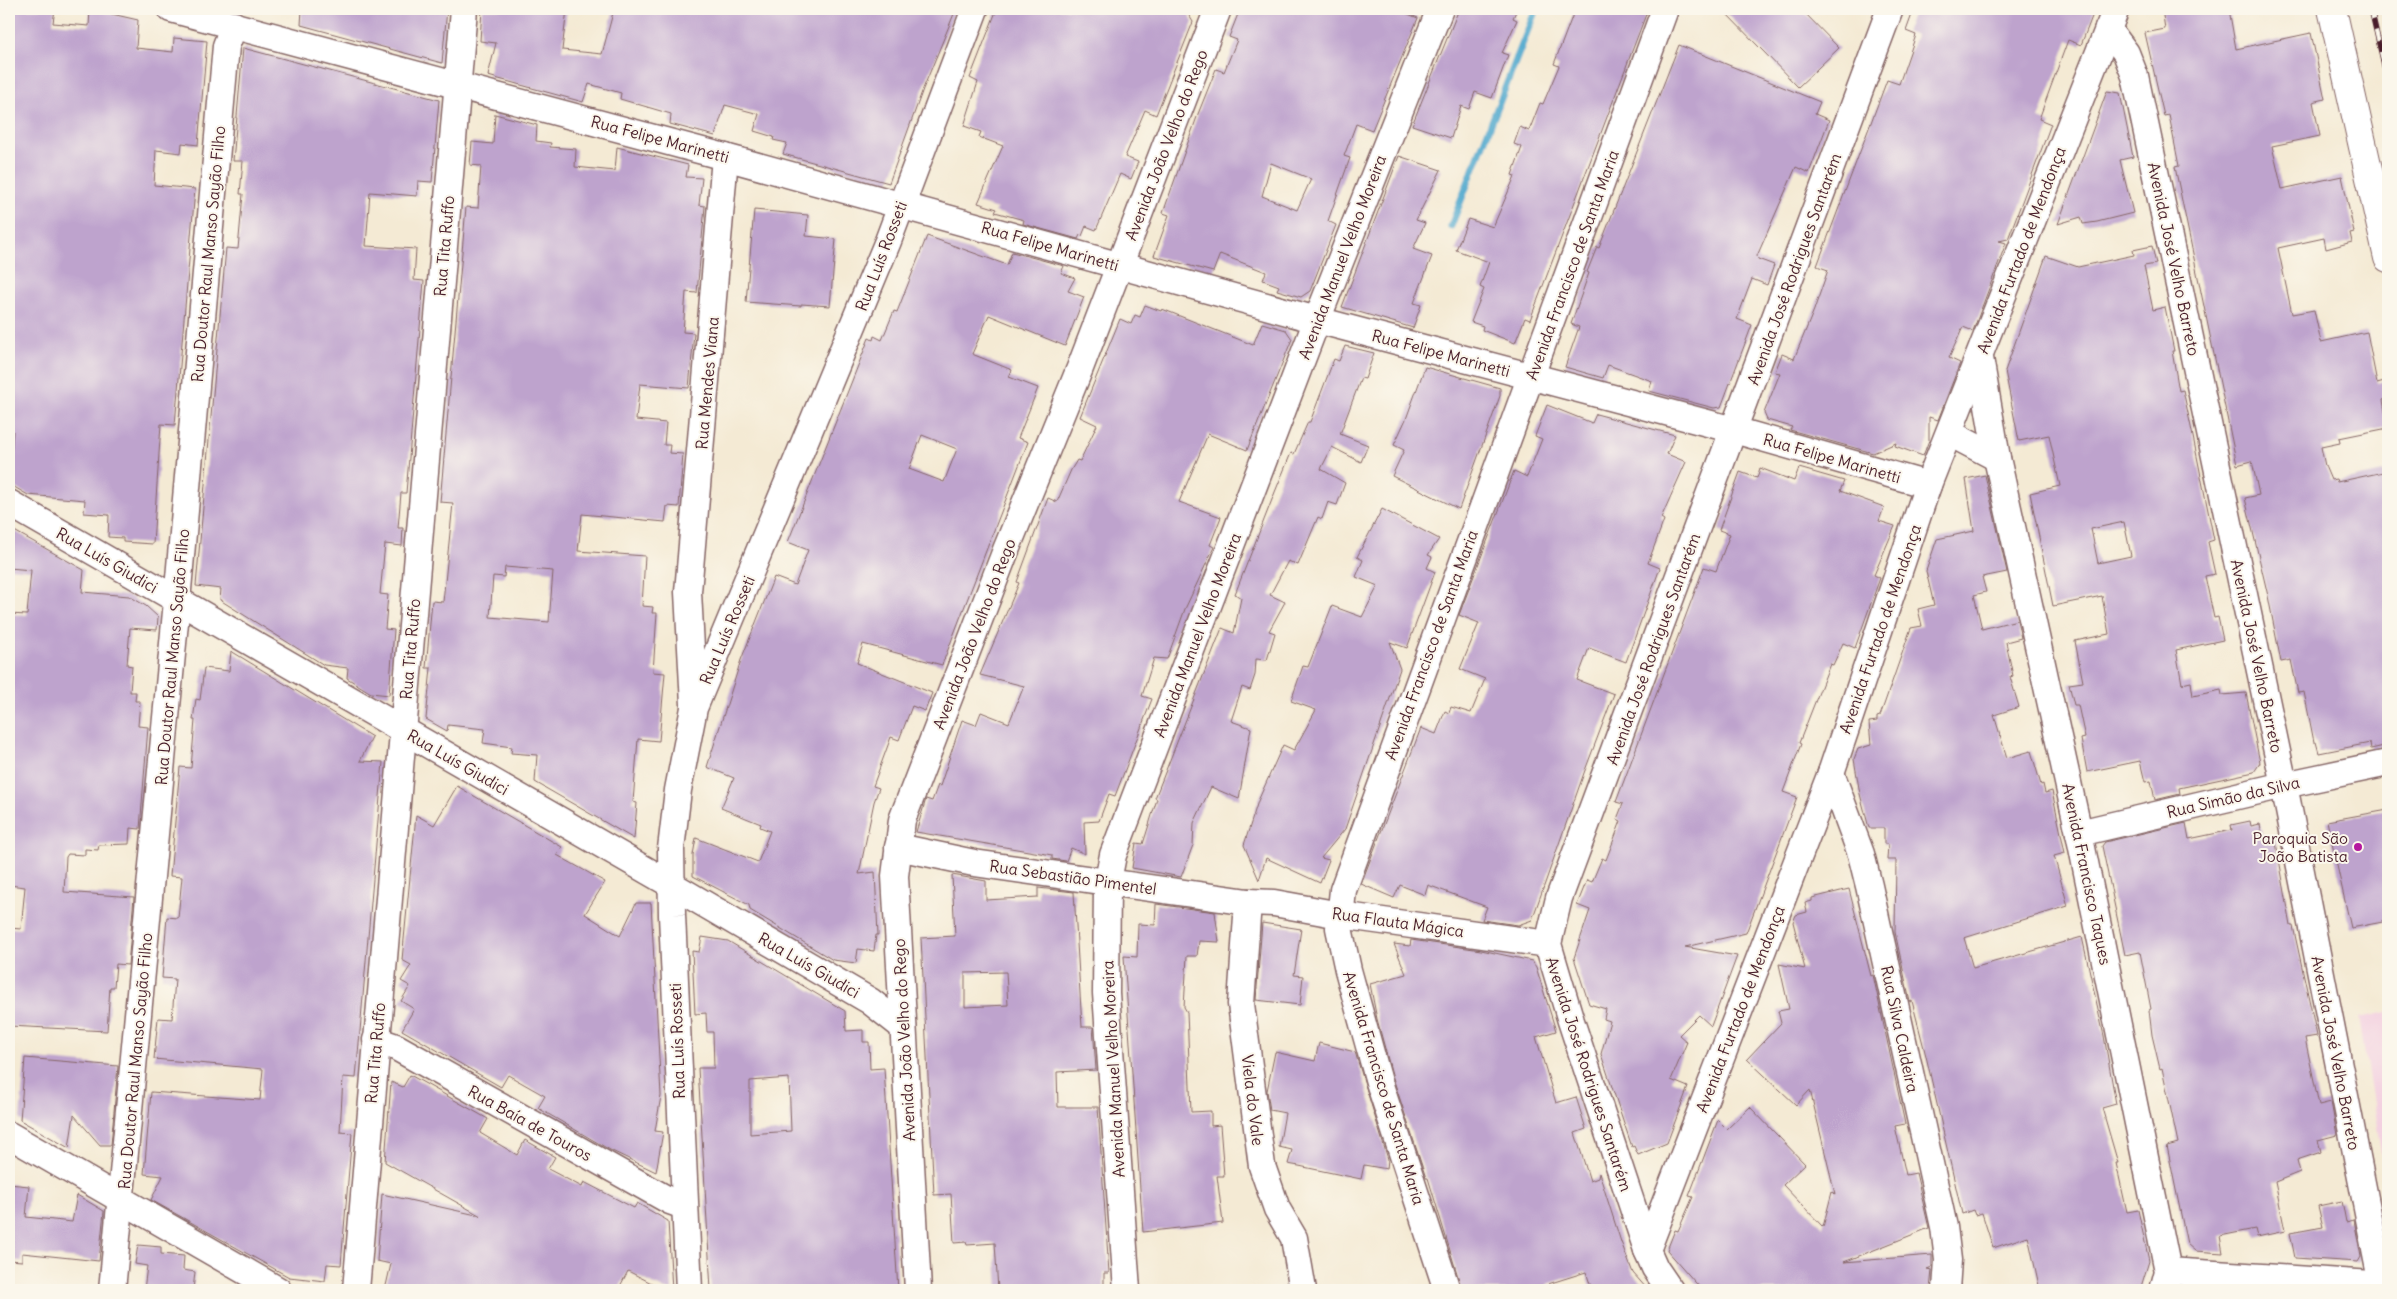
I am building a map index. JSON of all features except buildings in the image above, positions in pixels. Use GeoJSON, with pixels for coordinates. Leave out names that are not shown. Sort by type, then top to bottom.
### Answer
{"type":"FeatureCollection","features":[{"type":"Feature","properties":{"kind":"highway"},"geometry":{"type":"LineString","coordinates":[[2332,9],[2388,258]]}},
{"type":"Feature","properties":{"kind":"street","name":"Rua Felipe Marinetti"},"geometry":{"type":"LineString","coordinates":[[172,9],[725,157],[1318,320],[1734,430],[1928,485]]}},
{"type":"Feature","properties":{"kind":"street","name":"Rua Tita Ruffo"},"geometry":{"type":"LineString","coordinates":[[356,1290],[464,9]]}},
{"type":"Feature","properties":{"kind":"street","name":"Rua Luís Rosseti"},"geometry":{"type":"LineString","coordinates":[[689,1290],[684,1206],[671,849],[678,790],[694,708],[884,250],[975,9]]}},
{"type":"Feature","properties":{"kind":"street","name":"Avenida João Velho do Rego"},"geometry":{"type":"LineString","coordinates":[[918,1290],[895,876],[902,820],[1002,559],[1080,368],[1218,9]]}},
{"type":"Feature","properties":{"kind":"street","name":"Avenida Manuel Velho Moreira"},"geometry":{"type":"LineString","coordinates":[[1127,1290],[1106,994],[1108,882],[1114,855],[1318,320],[1440,9]]}},
{"type":"Feature","properties":{"kind":"street","name":"Avenida Francisco de Santa Maria"},"geometry":{"type":"LineString","coordinates":[[1448,1290],[1379,1082],[1348,970],[1339,928],[1343,890],[1483,502],[1531,377],[1665,9]]}},
{"type":"Feature","properties":{"kind":"street","name":"Avenida José Rodrigues Santarém"},"geometry":{"type":"LineString","coordinates":[[1670,1290],[1655,1268],[1647,1250],[1570,1021],[1548,944],[1558,898],[1890,9]]}},
{"type":"Feature","properties":{"kind":"street","name":"Avenida Furtado de Mendonça"},"geometry":{"type":"LineString","coordinates":[[1647,1250],[1831,773],[1928,485],[1980,358],[1995,312],[2112,19]]}},
{"type":"Feature","properties":{"kind":"street","name":"Avenida José Velho Barreto"},"geometry":{"type":"LineString","coordinates":[[2112,19],[2135,76],[2284,784],[2383,1287]]}},
{"type":"Feature","properties":{"kind":"street","name":"Rua Doutor Raul Manso Sayão Filho"},"geometry":{"type":"LineString","coordinates":[[112,1290],[122,1200],[177,600],[226,46],[234,25]]}},
{"type":"Feature","properties":{"kind":"street","name":"Rua Mendes Viana"},"geometry":{"type":"LineString","coordinates":[[694,708],[688,609],[725,157]]}},
{"type":"Feature","properties":{"kind":"street","name":"Avenida Francisco Taques"},"geometry":{"type":"LineString","coordinates":[[1980,358],[1997,458],[2079,833],[2165,1281]]}},
{"type":"Feature","properties":{"kind":"street"},"geometry":{"type":"LineString","coordinates":[[1948,438],[1957,437],[1997,458]]}},
{"type":"Feature","properties":{"kind":"street","name":"Rua Luís Giudici"},"geometry":{"type":"LineString","coordinates":[[9,503],[870,1001],[903,1027]]}},
{"type":"Feature","properties":{"kind":"street"},"geometry":{"type":"LineString","coordinates":[[688,609],[710,621],[721,619],[735,612]]}},
{"type":"Feature","properties":{"kind":"street","name":"Rua Simão da Silva"},"geometry":{"type":"LineString","coordinates":[[2079,833],[2284,784],[2388,763]]}},
{"type":"Feature","properties":{"kind":"street","name":"Rua Silva Caldeira"},"geometry":{"type":"LineString","coordinates":[[1831,773],[1858,847],[1871,896],[1944,1227],[1948,1260],[1946,1290]]}},
{"type":"Feature","properties":{"kind":"street","name":"Rua Sebastião Pimentel"},"geometry":{"type":"LineString","coordinates":[[898,847],[974,863],[1248,902]]}},
{"type":"Feature","properties":{"kind":"street","name":"Rua Flauta Mágica"},"geometry":{"type":"LineString","coordinates":[[1248,902],[1274,903],[1340,915],[1548,944]]}},
{"type":"Feature","properties":{"kind":"street","name":"Viela do Vale"},"geometry":{"type":"LineString","coordinates":[[1248,902],[1241,1004],[1262,1166],[1276,1208],[1294,1238],[1303,1290]]}},
{"type":"Feature","properties":{"kind":"street","name":"Rua Baía de Touros"},"geometry":{"type":"LineString","coordinates":[[376,1040],[396,1047],[670,1202],[684,1206]]}},
{"type":"Feature","properties":{"kind":"street"},"geometry":{"type":"LineString","coordinates":[[9,1135],[278,1290]]}},
{"type":"Feature","properties":{"kind":"street"},"geometry":{"type":"LineString","coordinates":[[2165,1281],[2383,1287]]}},
{"type":"Feature","properties":{"kind":"path"},"geometry":{"type":"LineString","coordinates":[[2383,9],[2388,32]]}},
{"type":"Feature","properties":{"kind":"shaded area"},"geometry":{"type":"Polygon","coordinates":[[[2388,1012],[2388,1194],[2359,1018],[2388,1012]]]}},
{"type":"Feature","properties":{"kind":"waterway"},"geometry":{"type":"LineString","coordinates":[[1451,226],[1536,9]]}},
{"type":"Feature","properties":{"kind":"railway"},"geometry":{"type":"LineString","coordinates":[[2371,9],[2388,82]]}},
{"type":"Feature","properties":{"kind":"place","name":"Paroquia São João Batista"},"geometry":{"type":"Point","coordinates":[2358,847]}}]}
